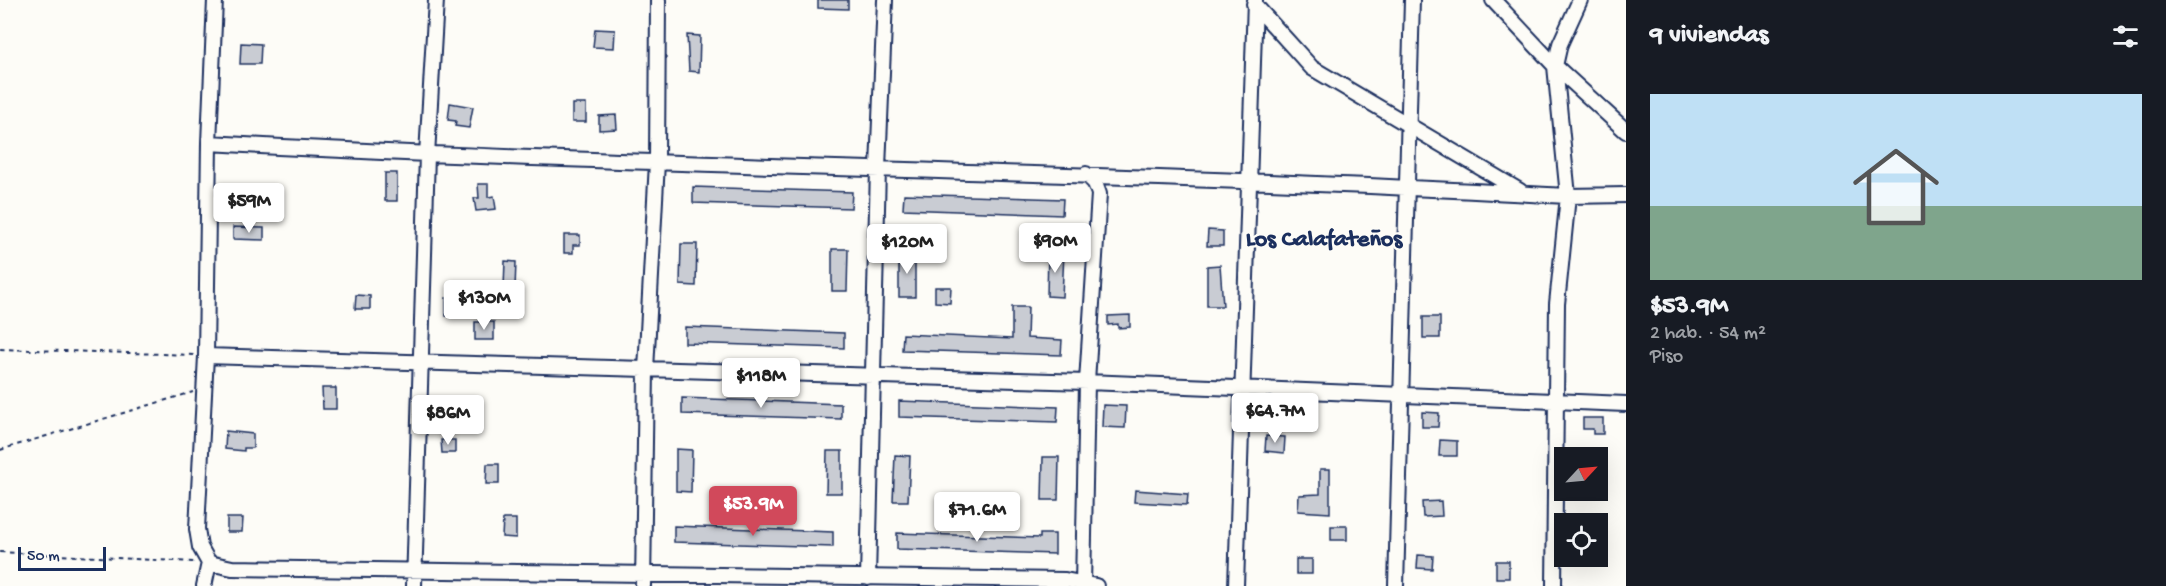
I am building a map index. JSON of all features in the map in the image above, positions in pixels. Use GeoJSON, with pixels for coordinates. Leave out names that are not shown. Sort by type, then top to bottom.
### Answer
{"type":"FeatureCollection","features":[{"type":"Feature","properties":{"kind":"street"},"geometry":{"type":"LineString","coordinates":[[204,586],[209,563],[200,547],[197,529],[202,389],[206,356],[209,143],[215,0]]}},
{"type":"Feature","properties":{"kind":"street"},"geometry":{"type":"LineString","coordinates":[[414,586],[423,363],[427,155],[436,0]]}},
{"type":"Feature","properties":{"kind":"street"},"geometry":{"type":"LineString","coordinates":[[643,579],[646,370],[657,162],[658,0]]}},
{"type":"Feature","properties":{"kind":"street"},"geometry":{"type":"LineString","coordinates":[[868,578],[878,168],[885,0]]}},
{"type":"Feature","properties":{"kind":"street"},"geometry":{"type":"LineString","coordinates":[[1396,586],[1412,0]]}},
{"type":"Feature","properties":{"kind":"street"},"geometry":{"type":"LineString","coordinates":[[1493,0],[1556,66],[1626,131]]}},
{"type":"Feature","properties":{"kind":"street"},"geometry":{"type":"LineString","coordinates":[[1554,586],[1557,304],[1568,196],[1556,66],[1560,44],[1580,0]]}},
{"type":"Feature","properties":{"kind":"street"},"geometry":{"type":"LineString","coordinates":[[1254,2],[1312,69],[1523,193]]}},
{"type":"Feature","properties":{"kind":"street"},"geometry":{"type":"LineString","coordinates":[[1236,586],[1244,389],[1254,2]]}},
{"type":"Feature","properties":{"kind":"street"},"geometry":{"type":"LineString","coordinates":[[209,143],[427,155],[1086,174],[1568,196],[1626,195]]}},
{"type":"Feature","properties":{"kind":"street"},"geometry":{"type":"LineString","coordinates":[[209,563],[232,568],[643,579],[956,578],[1065,580],[1087,585],[1087,382],[1099,194],[1095,183],[1086,174]]}},
{"type":"Feature","properties":{"kind":"street"},"geometry":{"type":"LineString","coordinates":[[206,356],[1087,382],[1626,404]]}},
{"type":"Feature","properties":{"kind":"street"},"geometry":{"type":"LineString","coordinates":[[956,578],[975,586]]}},
{"type":"Feature","properties":{"kind":"path"},"geometry":{"type":"LineString","coordinates":[[0,349],[206,356]]}},
{"type":"Feature","properties":{"kind":"path"},"geometry":{"type":"LineString","coordinates":[[0,450],[202,389]]}},
{"type":"Feature","properties":{"kind":"path"},"geometry":{"type":"LineString","coordinates":[[0,552],[209,563]]}},
{"type":"Feature","properties":{"kind":"building"},"geometry":{"type":"Polygon","coordinates":[[[818,0],[848,0],[848,9],[818,8],[818,0]]]}},
{"type":"Feature","properties":{"kind":"building"},"geometry":{"type":"Polygon","coordinates":[[[595,29],[615,30],[614,48],[593,47],[595,29]]]}},
{"type":"Feature","properties":{"kind":"building"},"geometry":{"type":"Polygon","coordinates":[[[687,35],[700,36],[699,72],[689,71],[687,35]]]}},
{"type":"Feature","properties":{"kind":"building"},"geometry":{"type":"Polygon","coordinates":[[[241,43],[261,44],[260,64],[240,64],[241,43]]]}},
{"type":"Feature","properties":{"kind":"building"},"geometry":{"type":"Polygon","coordinates":[[[450,103],[473,107],[469,128],[455,126],[456,121],[448,120],[450,103]]]}},
{"type":"Feature","properties":{"kind":"building"},"geometry":{"type":"Polygon","coordinates":[[[572,104],[586,104],[586,122],[572,122],[572,104]]]}},
{"type":"Feature","properties":{"kind":"building"},"geometry":{"type":"Polygon","coordinates":[[[616,115],[617,129],[599,130],[599,116],[616,115]]]}},
{"type":"Feature","properties":{"kind":"building"},"geometry":{"type":"Polygon","coordinates":[[[385,173],[397,173],[397,201],[385,201],[385,173]]]}},
{"type":"Feature","properties":{"kind":"building"},"geometry":{"type":"Polygon","coordinates":[[[478,184],[488,184],[488,197],[494,196],[496,209],[476,211],[474,198],[479,198],[478,184]]]}},
{"type":"Feature","properties":{"kind":"building"},"geometry":{"type":"Polygon","coordinates":[[[693,187],[852,192],[851,208],[693,203],[693,187]]]}},
{"type":"Feature","properties":{"kind":"building"},"geometry":{"type":"Polygon","coordinates":[[[904,194],[1063,199],[1062,215],[903,209],[904,194]]]}},
{"type":"Feature","properties":{"kind":"building"},"geometry":{"type":"Polygon","coordinates":[[[233,227],[264,228],[264,240],[233,239],[233,227]]]}},
{"type":"Feature","properties":{"kind":"building"},"geometry":{"type":"Polygon","coordinates":[[[1208,230],[1223,231],[1223,246],[1207,246],[1208,230]]]}},
{"type":"Feature","properties":{"kind":"building"},"geometry":{"type":"Polygon","coordinates":[[[564,235],[580,235],[580,245],[573,245],[573,253],[564,253],[564,235]]]}},
{"type":"Feature","properties":{"kind":"building"},"geometry":{"type":"Polygon","coordinates":[[[681,244],[697,244],[696,286],[680,285],[681,244]]]}},
{"type":"Feature","properties":{"kind":"building"},"geometry":{"type":"Polygon","coordinates":[[[832,249],[848,249],[847,291],[832,291],[832,249]]]}},
{"type":"Feature","properties":{"kind":"building"},"geometry":{"type":"Polygon","coordinates":[[[1048,252],[1064,252],[1062,297],[1047,296],[1048,252]]]}},
{"type":"Feature","properties":{"kind":"building"},"geometry":{"type":"Polygon","coordinates":[[[899,253],[915,253],[915,297],[899,297],[899,253]]]}},
{"type":"Feature","properties":{"kind":"building"},"geometry":{"type":"Polygon","coordinates":[[[505,261],[516,262],[515,288],[504,288],[505,261]]]}},
{"type":"Feature","properties":{"kind":"building"},"geometry":{"type":"Polygon","coordinates":[[[1220,265],[1223,306],[1207,306],[1207,266],[1220,265]]]}},
{"type":"Feature","properties":{"kind":"building"},"geometry":{"type":"Polygon","coordinates":[[[935,287],[951,287],[950,303],[935,302],[935,287]]]}},
{"type":"Feature","properties":{"kind":"building"},"geometry":{"type":"Polygon","coordinates":[[[356,295],[370,296],[370,309],[355,309],[356,295]]]}},
{"type":"Feature","properties":{"kind":"building"},"geometry":{"type":"Polygon","coordinates":[[[466,297],[467,316],[446,316],[446,298],[466,297]]]}},
{"type":"Feature","properties":{"kind":"building"},"geometry":{"type":"Polygon","coordinates":[[[1012,307],[1028,307],[1027,338],[1062,340],[1061,355],[902,350],[903,334],[1012,339],[1012,307]]]}},
{"type":"Feature","properties":{"kind":"building"},"geometry":{"type":"Polygon","coordinates":[[[1130,315],[1130,327],[1118,328],[1118,324],[1108,325],[1108,316],[1130,315]]]}},
{"type":"Feature","properties":{"kind":"building"},"geometry":{"type":"Polygon","coordinates":[[[1423,317],[1440,317],[1440,338],[1423,338],[1423,317]]]}},
{"type":"Feature","properties":{"kind":"building"},"geometry":{"type":"Polygon","coordinates":[[[475,322],[494,322],[494,340],[475,340],[475,322]]]}},
{"type":"Feature","properties":{"kind":"building"},"geometry":{"type":"Polygon","coordinates":[[[685,327],[844,333],[844,348],[685,343],[685,327]]]}},
{"type":"Feature","properties":{"kind":"building"},"geometry":{"type":"Polygon","coordinates":[[[322,388],[336,388],[336,409],[323,409],[322,388]]]}},
{"type":"Feature","properties":{"kind":"building"},"geometry":{"type":"Polygon","coordinates":[[[682,398],[841,404],[841,419],[682,414],[682,398]]]}},
{"type":"Feature","properties":{"kind":"building"},"geometry":{"type":"Polygon","coordinates":[[[899,401],[1058,407],[1057,422],[899,417],[899,401]]]}},
{"type":"Feature","properties":{"kind":"building"},"geometry":{"type":"Polygon","coordinates":[[[1103,405],[1126,406],[1125,428],[1102,427],[1103,405]]]}},
{"type":"Feature","properties":{"kind":"building"},"geometry":{"type":"Polygon","coordinates":[[[1422,412],[1439,413],[1438,427],[1422,427],[1422,412]]]}},
{"type":"Feature","properties":{"kind":"building"},"geometry":{"type":"Polygon","coordinates":[[[1583,418],[1603,418],[1603,434],[1593,434],[1593,429],[1583,429],[1583,418]]]}},
{"type":"Feature","properties":{"kind":"building"},"geometry":{"type":"Polygon","coordinates":[[[226,431],[253,434],[253,448],[244,448],[244,451],[225,449],[226,431]]]}},
{"type":"Feature","properties":{"kind":"building"},"geometry":{"type":"Polygon","coordinates":[[[1266,436],[1285,437],[1284,453],[1265,451],[1266,436]]]}},
{"type":"Feature","properties":{"kind":"building"},"geometry":{"type":"Polygon","coordinates":[[[441,440],[455,440],[455,453],[442,453],[441,440]]]}},
{"type":"Feature","properties":{"kind":"building"},"geometry":{"type":"Polygon","coordinates":[[[1440,440],[1457,441],[1457,456],[1439,456],[1440,440]]]}},
{"type":"Feature","properties":{"kind":"building"},"geometry":{"type":"Polygon","coordinates":[[[676,449],[692,450],[691,492],[676,491],[676,449]]]}},
{"type":"Feature","properties":{"kind":"building"},"geometry":{"type":"Polygon","coordinates":[[[827,451],[842,451],[842,493],[826,493],[827,451]]]}},
{"type":"Feature","properties":{"kind":"building"},"geometry":{"type":"Polygon","coordinates":[[[895,455],[910,456],[908,501],[893,501],[895,455]]]}},
{"type":"Feature","properties":{"kind":"building"},"geometry":{"type":"Polygon","coordinates":[[[1043,457],[1059,457],[1058,500],[1042,500],[1043,457]]]}},
{"type":"Feature","properties":{"kind":"building"},"geometry":{"type":"Polygon","coordinates":[[[487,464],[499,464],[499,484],[486,484],[487,464]]]}},
{"type":"Feature","properties":{"kind":"building"},"geometry":{"type":"Polygon","coordinates":[[[1320,469],[1330,469],[1330,513],[1298,511],[1299,495],[1320,494],[1320,469]]]}},
{"type":"Feature","properties":{"kind":"building"},"geometry":{"type":"Polygon","coordinates":[[[1135,490],[1188,494],[1187,505],[1134,502],[1135,490]]]}},
{"type":"Feature","properties":{"kind":"building"},"geometry":{"type":"Polygon","coordinates":[[[1441,501],[1442,516],[1423,517],[1422,502],[1441,501]]]}},
{"type":"Feature","properties":{"kind":"building"},"geometry":{"type":"Polygon","coordinates":[[[227,518],[243,518],[242,532],[227,532],[227,518]]]}},
{"type":"Feature","properties":{"kind":"building"},"geometry":{"type":"Polygon","coordinates":[[[503,519],[516,519],[516,538],[502,537],[503,519]]]}},
{"type":"Feature","properties":{"kind":"building"},"geometry":{"type":"Polygon","coordinates":[[[674,526],[833,532],[833,547],[674,542],[674,526]]]}},
{"type":"Feature","properties":{"kind":"building"},"geometry":{"type":"Polygon","coordinates":[[[1331,526],[1347,526],[1347,540],[1331,540],[1331,526]]]}},
{"type":"Feature","properties":{"kind":"building"},"geometry":{"type":"Polygon","coordinates":[[[897,533],[1040,538],[1040,534],[1055,534],[1055,554],[897,549],[897,533]]]}},
{"type":"Feature","properties":{"kind":"building"},"geometry":{"type":"Polygon","coordinates":[[[1418,555],[1433,556],[1432,569],[1417,568],[1418,555]]]}},
{"type":"Feature","properties":{"kind":"building"},"geometry":{"type":"Polygon","coordinates":[[[1296,559],[1312,559],[1312,574],[1296,574],[1296,559]]]}},
{"type":"Feature","properties":{"kind":"building"},"geometry":{"type":"Polygon","coordinates":[[[1496,561],[1509,561],[1509,578],[1496,578],[1496,561]]]}},
{"type":"Feature","properties":{"kind":"district","name":"Los Calafateños"},"geometry":{"type":"Point","coordinates":[1324,240]}}]}
